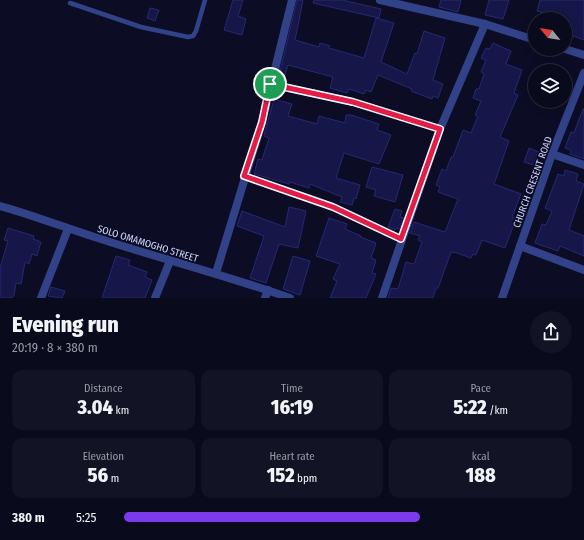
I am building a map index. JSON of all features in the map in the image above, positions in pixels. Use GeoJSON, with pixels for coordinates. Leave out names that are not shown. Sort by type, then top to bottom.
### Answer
{"type":"FeatureCollection","features":[{"type":"Feature","properties":{"kind":"street"},"geometry":{"type":"LineString","coordinates":[[216,273],[244,176],[262,122],[270,84],[292,0]]}},
{"type":"Feature","properties":{"kind":"street"},"geometry":{"type":"LineString","coordinates":[[380,0],[486,24],[528,38]]}},
{"type":"Feature","properties":{"kind":"street"},"geometry":{"type":"LineString","coordinates":[[382,298],[440,129],[486,24]]}},
{"type":"Feature","properties":{"kind":"street"},"geometry":{"type":"LineString","coordinates":[[572,51],[584,55]]}},
{"type":"Feature","properties":{"kind":"street","name":"CHURCH CRESENT ROAD"},"geometry":{"type":"LineString","coordinates":[[502,298],[552,154],[584,73]]}},
{"type":"Feature","properties":{"kind":"street"},"geometry":{"type":"LineString","coordinates":[[270,84],[353,102],[440,129]]}},
{"type":"Feature","properties":{"kind":"street"},"geometry":{"type":"LineString","coordinates":[[552,154],[584,165]]}},
{"type":"Feature","properties":{"kind":"street"},"geometry":{"type":"LineString","coordinates":[[244,176],[333,207],[401,239]]}},
{"type":"Feature","properties":{"kind":"street","name":"SOLO OMAMOGHO STREET"},"geometry":{"type":"LineString","coordinates":[[0,206],[29,214],[68,229],[170,261],[216,273],[267,294],[290,298]]}},
{"type":"Feature","properties":{"kind":"street"},"geometry":{"type":"LineString","coordinates":[[41,298],[68,229]]}},
{"type":"Feature","properties":{"kind":"street"},"geometry":{"type":"LineString","coordinates":[[520,246],[584,270]]}},
{"type":"Feature","properties":{"kind":"street"},"geometry":{"type":"LineString","coordinates":[[155,298],[170,261]]}},
{"type":"Feature","properties":{"kind":"lane"},"geometry":{"type":"LineString","coordinates":[[70,3],[141,27],[188,37],[193,36],[196,31],[205,0]]}},
{"type":"Feature","properties":{"kind":"building"},"geometry":{"type":"Polygon","coordinates":[[[233,0],[243,0],[238,16],[246,19],[242,35],[224,30],[233,0]]]}},
{"type":"Feature","properties":{"kind":"building"},"geometry":{"type":"Polygon","coordinates":[[[297,0],[303,0],[295,40],[319,47],[320,43],[330,46],[329,48],[364,58],[376,18],[394,23],[381,62],[407,74],[415,53],[417,54],[424,31],[445,38],[433,80],[443,84],[438,98],[433,96],[432,99],[411,91],[412,89],[378,75],[371,92],[366,90],[364,94],[349,89],[347,93],[330,88],[333,77],[288,65],[283,81],[278,80],[297,0]]]}},
{"type":"Feature","properties":{"kind":"building"},"geometry":{"type":"Polygon","coordinates":[[[314,0],[342,0],[381,9],[379,18],[313,3],[314,0]]]}},
{"type":"Feature","properties":{"kind":"building"},"geometry":{"type":"Polygon","coordinates":[[[441,0],[461,0],[458,12],[439,7],[441,0]]]}},
{"type":"Feature","properties":{"kind":"building"},"geometry":{"type":"Polygon","coordinates":[[[489,0],[509,0],[503,19],[485,15],[489,0]]]}},
{"type":"Feature","properties":{"kind":"building"},"geometry":{"type":"Polygon","coordinates":[[[540,0],[584,0],[584,40],[572,36],[572,12],[537,11],[540,0]]]}},
{"type":"Feature","properties":{"kind":"building"},"geometry":{"type":"Polygon","coordinates":[[[150,8],[159,10],[155,21],[147,18],[150,8]]]}},
{"type":"Feature","properties":{"kind":"building"},"geometry":{"type":"Polygon","coordinates":[[[493,43],[511,51],[506,64],[522,70],[514,93],[518,95],[500,137],[509,141],[494,184],[521,194],[512,217],[516,219],[505,248],[482,240],[476,255],[473,254],[471,258],[451,252],[433,298],[388,298],[391,288],[398,289],[406,262],[414,264],[422,242],[418,240],[420,236],[410,233],[414,222],[445,232],[458,199],[438,192],[440,187],[436,185],[442,169],[446,171],[451,157],[453,157],[463,130],[471,133],[478,116],[475,115],[481,101],[473,98],[476,89],[479,89],[484,74],[481,72],[486,60],[481,58],[486,48],[490,49],[493,43]]]}},
{"type":"Feature","properties":{"kind":"building"},"geometry":{"type":"Polygon","coordinates":[[[274,99],[292,104],[288,116],[317,124],[319,116],[345,123],[346,115],[351,115],[379,124],[377,130],[391,135],[379,164],[344,153],[336,178],[360,185],[356,199],[354,198],[352,205],[340,202],[342,197],[310,184],[309,188],[254,174],[258,159],[262,160],[269,138],[264,136],[274,99]]]}},
{"type":"Feature","properties":{"kind":"building"},"geometry":{"type":"Polygon","coordinates":[[[583,109],[584,159],[570,154],[571,150],[565,148],[571,132],[574,133],[583,109]]]}},
{"type":"Feature","properties":{"kind":"building"},"geometry":{"type":"Polygon","coordinates":[[[529,148],[541,153],[536,166],[524,162],[529,148]]]}},
{"type":"Feature","properties":{"kind":"building"},"geometry":{"type":"Polygon","coordinates":[[[372,167],[403,175],[395,202],[374,196],[376,190],[366,187],[372,167]]]}},
{"type":"Feature","properties":{"kind":"building"},"geometry":{"type":"Polygon","coordinates":[[[565,170],[578,174],[576,181],[584,184],[569,230],[584,236],[584,256],[560,246],[558,251],[535,243],[542,224],[546,225],[552,211],[545,208],[558,174],[564,176],[565,170]]]}},
{"type":"Feature","properties":{"kind":"building"},"geometry":{"type":"Polygon","coordinates":[[[289,207],[306,211],[298,248],[279,244],[266,283],[250,278],[264,236],[237,226],[242,211],[285,227],[289,207]]]}},
{"type":"Feature","properties":{"kind":"building"},"geometry":{"type":"Polygon","coordinates":[[[395,209],[402,211],[400,217],[404,218],[400,229],[396,228],[396,230],[388,227],[395,209]]]}},
{"type":"Feature","properties":{"kind":"building"},"geometry":{"type":"Polygon","coordinates":[[[329,218],[347,224],[345,229],[376,243],[371,258],[376,260],[372,273],[376,274],[366,298],[330,298],[337,281],[333,279],[340,264],[316,256],[329,218]]]}},
{"type":"Feature","properties":{"kind":"building"},"geometry":{"type":"Polygon","coordinates":[[[8,228],[34,236],[33,239],[41,242],[37,256],[32,254],[29,264],[25,262],[21,284],[16,283],[12,298],[0,298],[0,268],[8,241],[4,240],[8,228]]]}},
{"type":"Feature","properties":{"kind":"building"},"geometry":{"type":"Polygon","coordinates":[[[166,248],[188,259],[188,260],[163,252],[166,248]]]}},
{"type":"Feature","properties":{"kind":"building"},"geometry":{"type":"Polygon","coordinates":[[[116,256],[130,260],[128,265],[147,272],[145,277],[152,280],[145,298],[102,298],[116,256]]]}},
{"type":"Feature","properties":{"kind":"building"},"geometry":{"type":"Polygon","coordinates":[[[293,256],[310,261],[300,295],[283,289],[293,256]]]}},
{"type":"Feature","properties":{"kind":"building"},"geometry":{"type":"Polygon","coordinates":[[[51,287],[65,291],[62,298],[48,296],[51,287]]]}},
{"type":"Feature","properties":{"kind":"route"},"geometry":{"type":"LineString","coordinates":[[270,84],[353,102],[440,129],[401,239],[333,207],[244,176],[262,122],[270,84]]}}]}
